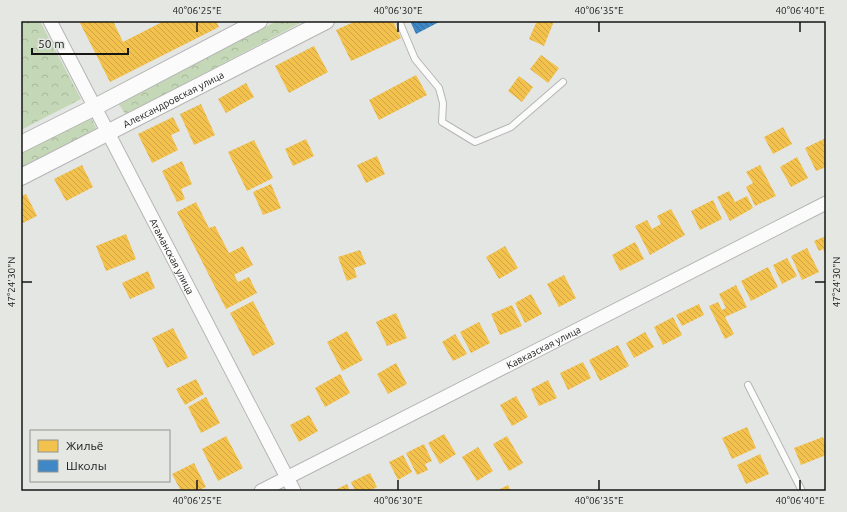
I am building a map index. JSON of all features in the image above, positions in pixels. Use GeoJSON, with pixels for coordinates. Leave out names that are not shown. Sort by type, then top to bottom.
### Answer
{"type":"FeatureCollection","features":[{"type":"Feature","properties":{"kind":"street","name":"Атаманская улица"},"geometry":{"type":"LineString","coordinates":[[50,21],[294,491]]}},
{"type":"Feature","properties":{"kind":"street"},"geometry":{"type":"LineString","coordinates":[[21,144],[260,21]]}},
{"type":"Feature","properties":{"kind":"street","name":"Александровская улица"},"geometry":{"type":"LineString","coordinates":[[21,177],[326,21]]}},
{"type":"Feature","properties":{"kind":"street","name":"Кавказская улица"},"geometry":{"type":"LineString","coordinates":[[261,491],[826,203]]}},
{"type":"Feature","properties":{"kind":"lane"},"geometry":{"type":"LineString","coordinates":[[400,21],[415,59],[439,88],[443,103],[442,122],[475,142],[511,127],[563,82]]}},
{"type":"Feature","properties":{"kind":"lane"},"geometry":{"type":"LineString","coordinates":[[748,385],[802,491]]}},
{"type":"Feature","properties":{"kind":"green space"},"geometry":{"type":"Polygon","coordinates":[[[21,21],[40,21],[81,99],[21,130],[21,21]]]}},
{"type":"Feature","properties":{"kind":"green space"},"geometry":{"type":"Polygon","coordinates":[[[277,21],[304,21],[126,115],[118,103],[277,21]]]}},
{"type":"Feature","properties":{"kind":"green space"},"geometry":{"type":"Polygon","coordinates":[[[91,117],[97,130],[21,168],[21,152],[91,117]]]}},
{"type":"Feature","properties":{"kind":"building: Жильё"},"geometry":{"type":"Polygon","coordinates":[[[83,21],[113,21],[123,42],[164,21],[216,21],[219,27],[110,82],[80,23],[83,21]]]}},
{"type":"Feature","properties":{"kind":"building: Жильё"},"geometry":{"type":"Polygon","coordinates":[[[356,21],[393,21],[401,38],[351,61],[336,30],[356,21]]]}},
{"type":"Feature","properties":{"kind":"building: Жильё"},"geometry":{"type":"Polygon","coordinates":[[[537,21],[554,21],[544,46],[529,39],[537,21]]]}},
{"type":"Feature","properties":{"kind":"building: Жильё"},"geometry":{"type":"Polygon","coordinates":[[[314,46],[328,72],[289,93],[275,66],[314,46]]]}},
{"type":"Feature","properties":{"kind":"building: Жильё"},"geometry":{"type":"Polygon","coordinates":[[[541,55],[559,68],[548,83],[530,69],[541,55]]]}},
{"type":"Feature","properties":{"kind":"building: Жильё"},"geometry":{"type":"Polygon","coordinates":[[[416,75],[427,95],[379,120],[369,100],[416,75]]]}},
{"type":"Feature","properties":{"kind":"building: Жильё"},"geometry":{"type":"Polygon","coordinates":[[[519,76],[533,87],[522,102],[508,91],[519,76]]]}},
{"type":"Feature","properties":{"kind":"building: Жильё"},"geometry":{"type":"Polygon","coordinates":[[[246,83],[254,97],[226,113],[218,99],[246,83]]]}},
{"type":"Feature","properties":{"kind":"building: Жильё"},"geometry":{"type":"Polygon","coordinates":[[[201,104],[215,135],[194,145],[180,114],[201,104]]]}},
{"type":"Feature","properties":{"kind":"building: Жильё"},"geometry":{"type":"Polygon","coordinates":[[[173,117],[180,131],[171,135],[178,150],[152,163],[138,134],[173,117]]]}},
{"type":"Feature","properties":{"kind":"building: Жильё"},"geometry":{"type":"Polygon","coordinates":[[[783,127],[792,144],[773,154],[764,137],[783,127]]]}},
{"type":"Feature","properties":{"kind":"building: Жильё"},"geometry":{"type":"Polygon","coordinates":[[[826,138],[826,167],[816,171],[805,148],[826,138]]]}},
{"type":"Feature","properties":{"kind":"building: Жильё"},"geometry":{"type":"Polygon","coordinates":[[[306,139],[314,156],[293,166],[285,149],[306,139]]]}},
{"type":"Feature","properties":{"kind":"building: Жильё"},"geometry":{"type":"Polygon","coordinates":[[[254,140],[273,178],[247,191],[228,152],[254,140]]]}},
{"type":"Feature","properties":{"kind":"building: Жильё"},"geometry":{"type":"Polygon","coordinates":[[[377,156],[385,174],[366,183],[357,165],[377,156]]]}},
{"type":"Feature","properties":{"kind":"building: Жильё"},"geometry":{"type":"Polygon","coordinates":[[[797,157],[808,178],[791,187],[780,167],[797,157]]]}},
{"type":"Feature","properties":{"kind":"building: Жильё"},"geometry":{"type":"Polygon","coordinates":[[[182,161],[192,184],[181,189],[185,199],[177,202],[162,171],[182,161]]]}},
{"type":"Feature","properties":{"kind":"building: Жильё"},"geometry":{"type":"Polygon","coordinates":[[[82,165],[93,187],[66,201],[54,179],[82,165]]]}},
{"type":"Feature","properties":{"kind":"building: Жильё"},"geometry":{"type":"Polygon","coordinates":[[[760,165],[776,196],[755,206],[746,187],[753,183],[746,172],[760,165]]]}},
{"type":"Feature","properties":{"kind":"building: Жильё"},"geometry":{"type":"Polygon","coordinates":[[[271,184],[281,208],[263,215],[253,192],[271,184]]]}},
{"type":"Feature","properties":{"kind":"building: Жильё"},"geometry":{"type":"Polygon","coordinates":[[[729,191],[735,202],[747,196],[753,208],[730,221],[717,197],[729,191]]]}},
{"type":"Feature","properties":{"kind":"building: Жильё"},"geometry":{"type":"Polygon","coordinates":[[[26,194],[37,216],[21,224],[21,196],[26,194]]]}},
{"type":"Feature","properties":{"kind":"building: Жильё"},"geometry":{"type":"Polygon","coordinates":[[[713,200],[722,219],[700,230],[691,211],[713,200]]]}},
{"type":"Feature","properties":{"kind":"building: Жильё"},"geometry":{"type":"Polygon","coordinates":[[[196,202],[209,228],[215,226],[229,253],[243,246],[253,265],[234,275],[238,282],[249,277],[257,293],[226,309],[177,212],[196,202]]]}},
{"type":"Feature","properties":{"kind":"building: Жильё"},"geometry":{"type":"Polygon","coordinates":[[[671,209],[685,235],[650,255],[635,226],[647,220],[652,229],[661,224],[657,216],[671,209]]]}},
{"type":"Feature","properties":{"kind":"building: Жильё"},"geometry":{"type":"Polygon","coordinates":[[[126,234],[136,259],[106,271],[96,246],[126,234]]]}},
{"type":"Feature","properties":{"kind":"building: Жильё"},"geometry":{"type":"Polygon","coordinates":[[[826,236],[826,256],[823,249],[819,251],[814,241],[826,236]]]}},
{"type":"Feature","properties":{"kind":"building: Жильё"},"geometry":{"type":"Polygon","coordinates":[[[635,242],[644,259],[620,271],[612,255],[635,242]]]}},
{"type":"Feature","properties":{"kind":"building: Жильё"},"geometry":{"type":"Polygon","coordinates":[[[505,246],[518,268],[499,279],[486,257],[505,246]]]}},
{"type":"Feature","properties":{"kind":"building: Жильё"},"geometry":{"type":"Polygon","coordinates":[[[807,248],[819,272],[802,280],[791,256],[807,248]]]}},
{"type":"Feature","properties":{"kind":"building: Жильё"},"geometry":{"type":"Polygon","coordinates":[[[360,250],[366,264],[354,268],[357,277],[347,281],[338,257],[360,250]]]}},
{"type":"Feature","properties":{"kind":"building: Жильё"},"geometry":{"type":"Polygon","coordinates":[[[787,258],[797,276],[782,284],[773,265],[787,258]]]}},
{"type":"Feature","properties":{"kind":"building: Жильё"},"geometry":{"type":"Polygon","coordinates":[[[768,267],[778,287],[751,301],[741,281],[768,267]]]}},
{"type":"Feature","properties":{"kind":"building: Жильё"},"geometry":{"type":"Polygon","coordinates":[[[148,271],[155,288],[130,299],[122,283],[148,271]]]}},
{"type":"Feature","properties":{"kind":"building: Жильё"},"geometry":{"type":"Polygon","coordinates":[[[564,275],[576,298],[559,307],[547,284],[564,275]]]}},
{"type":"Feature","properties":{"kind":"building: Жильё"},"geometry":{"type":"Polygon","coordinates":[[[736,285],[747,307],[725,317],[734,334],[725,339],[709,306],[718,302],[722,310],[726,308],[719,294],[736,285]]]}},
{"type":"Feature","properties":{"kind":"building: Жильё"},"geometry":{"type":"Polygon","coordinates":[[[531,294],[542,314],[525,323],[515,303],[531,294]]]}},
{"type":"Feature","properties":{"kind":"building: Жильё"},"geometry":{"type":"Polygon","coordinates":[[[253,301],[275,344],[253,356],[230,313],[253,301]]]}},
{"type":"Feature","properties":{"kind":"building: Жильё"},"geometry":{"type":"Polygon","coordinates":[[[699,304],[704,315],[682,326],[676,315],[699,304]]]}},
{"type":"Feature","properties":{"kind":"building: Жильё"},"geometry":{"type":"Polygon","coordinates":[[[512,305],[522,326],[500,335],[491,314],[512,305]]]}},
{"type":"Feature","properties":{"kind":"building: Жильё"},"geometry":{"type":"Polygon","coordinates":[[[396,313],[407,338],[387,346],[376,322],[396,313]]]}},
{"type":"Feature","properties":{"kind":"building: Жильё"},"geometry":{"type":"Polygon","coordinates":[[[673,317],[682,335],[663,345],[654,327],[673,317]]]}},
{"type":"Feature","properties":{"kind":"building: Жильё"},"geometry":{"type":"Polygon","coordinates":[[[479,322],[490,343],[471,353],[460,332],[479,322]]]}},
{"type":"Feature","properties":{"kind":"building: Жильё"},"geometry":{"type":"Polygon","coordinates":[[[173,328],[188,358],[167,368],[152,338],[173,328]]]}},
{"type":"Feature","properties":{"kind":"building: Жильё"},"geometry":{"type":"Polygon","coordinates":[[[347,331],[363,360],[342,371],[327,342],[347,331]]]}},
{"type":"Feature","properties":{"kind":"building: Жильё"},"geometry":{"type":"Polygon","coordinates":[[[645,332],[654,347],[634,358],[626,343],[645,332]]]}},
{"type":"Feature","properties":{"kind":"building: Жильё"},"geometry":{"type":"Polygon","coordinates":[[[455,334],[467,354],[453,361],[442,342],[455,334]]]}},
{"type":"Feature","properties":{"kind":"building: Жильё"},"geometry":{"type":"Polygon","coordinates":[[[618,345],[629,366],[600,381],[589,360],[618,345]]]}},
{"type":"Feature","properties":{"kind":"building: Жильё"},"geometry":{"type":"Polygon","coordinates":[[[583,362],[591,378],[568,390],[560,373],[583,362]]]}},
{"type":"Feature","properties":{"kind":"building: Жильё"},"geometry":{"type":"Polygon","coordinates":[[[396,363],[407,384],[388,394],[377,374],[396,363]]]}},
{"type":"Feature","properties":{"kind":"building: Жильё"},"geometry":{"type":"Polygon","coordinates":[[[340,374],[350,393],[325,407],[315,388],[340,374]]]}},
{"type":"Feature","properties":{"kind":"building: Жильё"},"geometry":{"type":"Polygon","coordinates":[[[196,379],[204,394],[185,405],[176,389],[196,379]]]}},
{"type":"Feature","properties":{"kind":"building: Жильё"},"geometry":{"type":"Polygon","coordinates":[[[548,380],[557,398],[539,406],[531,389],[548,380]]]}},
{"type":"Feature","properties":{"kind":"building: Жильё"},"geometry":{"type":"Polygon","coordinates":[[[516,396],[528,417],[512,426],[500,405],[516,396]]]}},
{"type":"Feature","properties":{"kind":"building: Жильё"},"geometry":{"type":"Polygon","coordinates":[[[206,397],[220,423],[201,433],[188,407],[206,397]]]}},
{"type":"Feature","properties":{"kind":"building: Жильё"},"geometry":{"type":"Polygon","coordinates":[[[309,415],[318,431],[299,442],[290,425],[309,415]]]}},
{"type":"Feature","properties":{"kind":"building: Жильё"},"geometry":{"type":"Polygon","coordinates":[[[747,427],[756,448],[732,459],[722,438],[747,427]]]}},
{"type":"Feature","properties":{"kind":"building: Жильё"},"geometry":{"type":"Polygon","coordinates":[[[444,434],[456,454],[440,464],[428,443],[444,434]]]}},
{"type":"Feature","properties":{"kind":"building: Жильё"},"geometry":{"type":"Polygon","coordinates":[[[226,436],[243,468],[218,481],[202,449],[226,436]]]}},
{"type":"Feature","properties":{"kind":"building: Жильё"},"geometry":{"type":"Polygon","coordinates":[[[507,436],[523,463],[509,471],[493,444],[507,436]]]}},
{"type":"Feature","properties":{"kind":"building: Жильё"},"geometry":{"type":"Polygon","coordinates":[[[823,437],[826,446],[826,455],[801,465],[794,448],[823,437]]]}},
{"type":"Feature","properties":{"kind":"building: Жильё"},"geometry":{"type":"Polygon","coordinates":[[[424,444],[432,461],[425,464],[428,470],[417,475],[406,453],[424,444]]]}},
{"type":"Feature","properties":{"kind":"building: Жильё"},"geometry":{"type":"Polygon","coordinates":[[[478,447],[493,471],[477,481],[462,457],[478,447]]]}},
{"type":"Feature","properties":{"kind":"building: Жильё"},"geometry":{"type":"Polygon","coordinates":[[[760,454],[769,474],[746,484],[737,465],[760,454]]]}},
{"type":"Feature","properties":{"kind":"building: Жильё"},"geometry":{"type":"Polygon","coordinates":[[[403,455],[412,472],[398,480],[389,462],[403,455]]]}},
{"type":"Feature","properties":{"kind":"building: Жильё"},"geometry":{"type":"Polygon","coordinates":[[[194,463],[206,487],[197,491],[181,491],[172,474],[194,463]]]}},
{"type":"Feature","properties":{"kind":"building: Жильё"},"geometry":{"type":"Polygon","coordinates":[[[370,473],[377,487],[369,491],[355,491],[351,482],[370,473]]]}},
{"type":"Feature","properties":{"kind":"building: Жильё"},"geometry":{"type":"Polygon","coordinates":[[[347,484],[350,491],[333,491],[347,484]]]}},
{"type":"Feature","properties":{"kind":"building: Жильё"},"geometry":{"type":"Polygon","coordinates":[[[508,485],[511,491],[496,491],[508,485]]]}},
{"type":"Feature","properties":{"kind":"building: Школы"},"geometry":{"type":"Polygon","coordinates":[[[410,21],[441,21],[416,34],[410,21]]]}}]}
